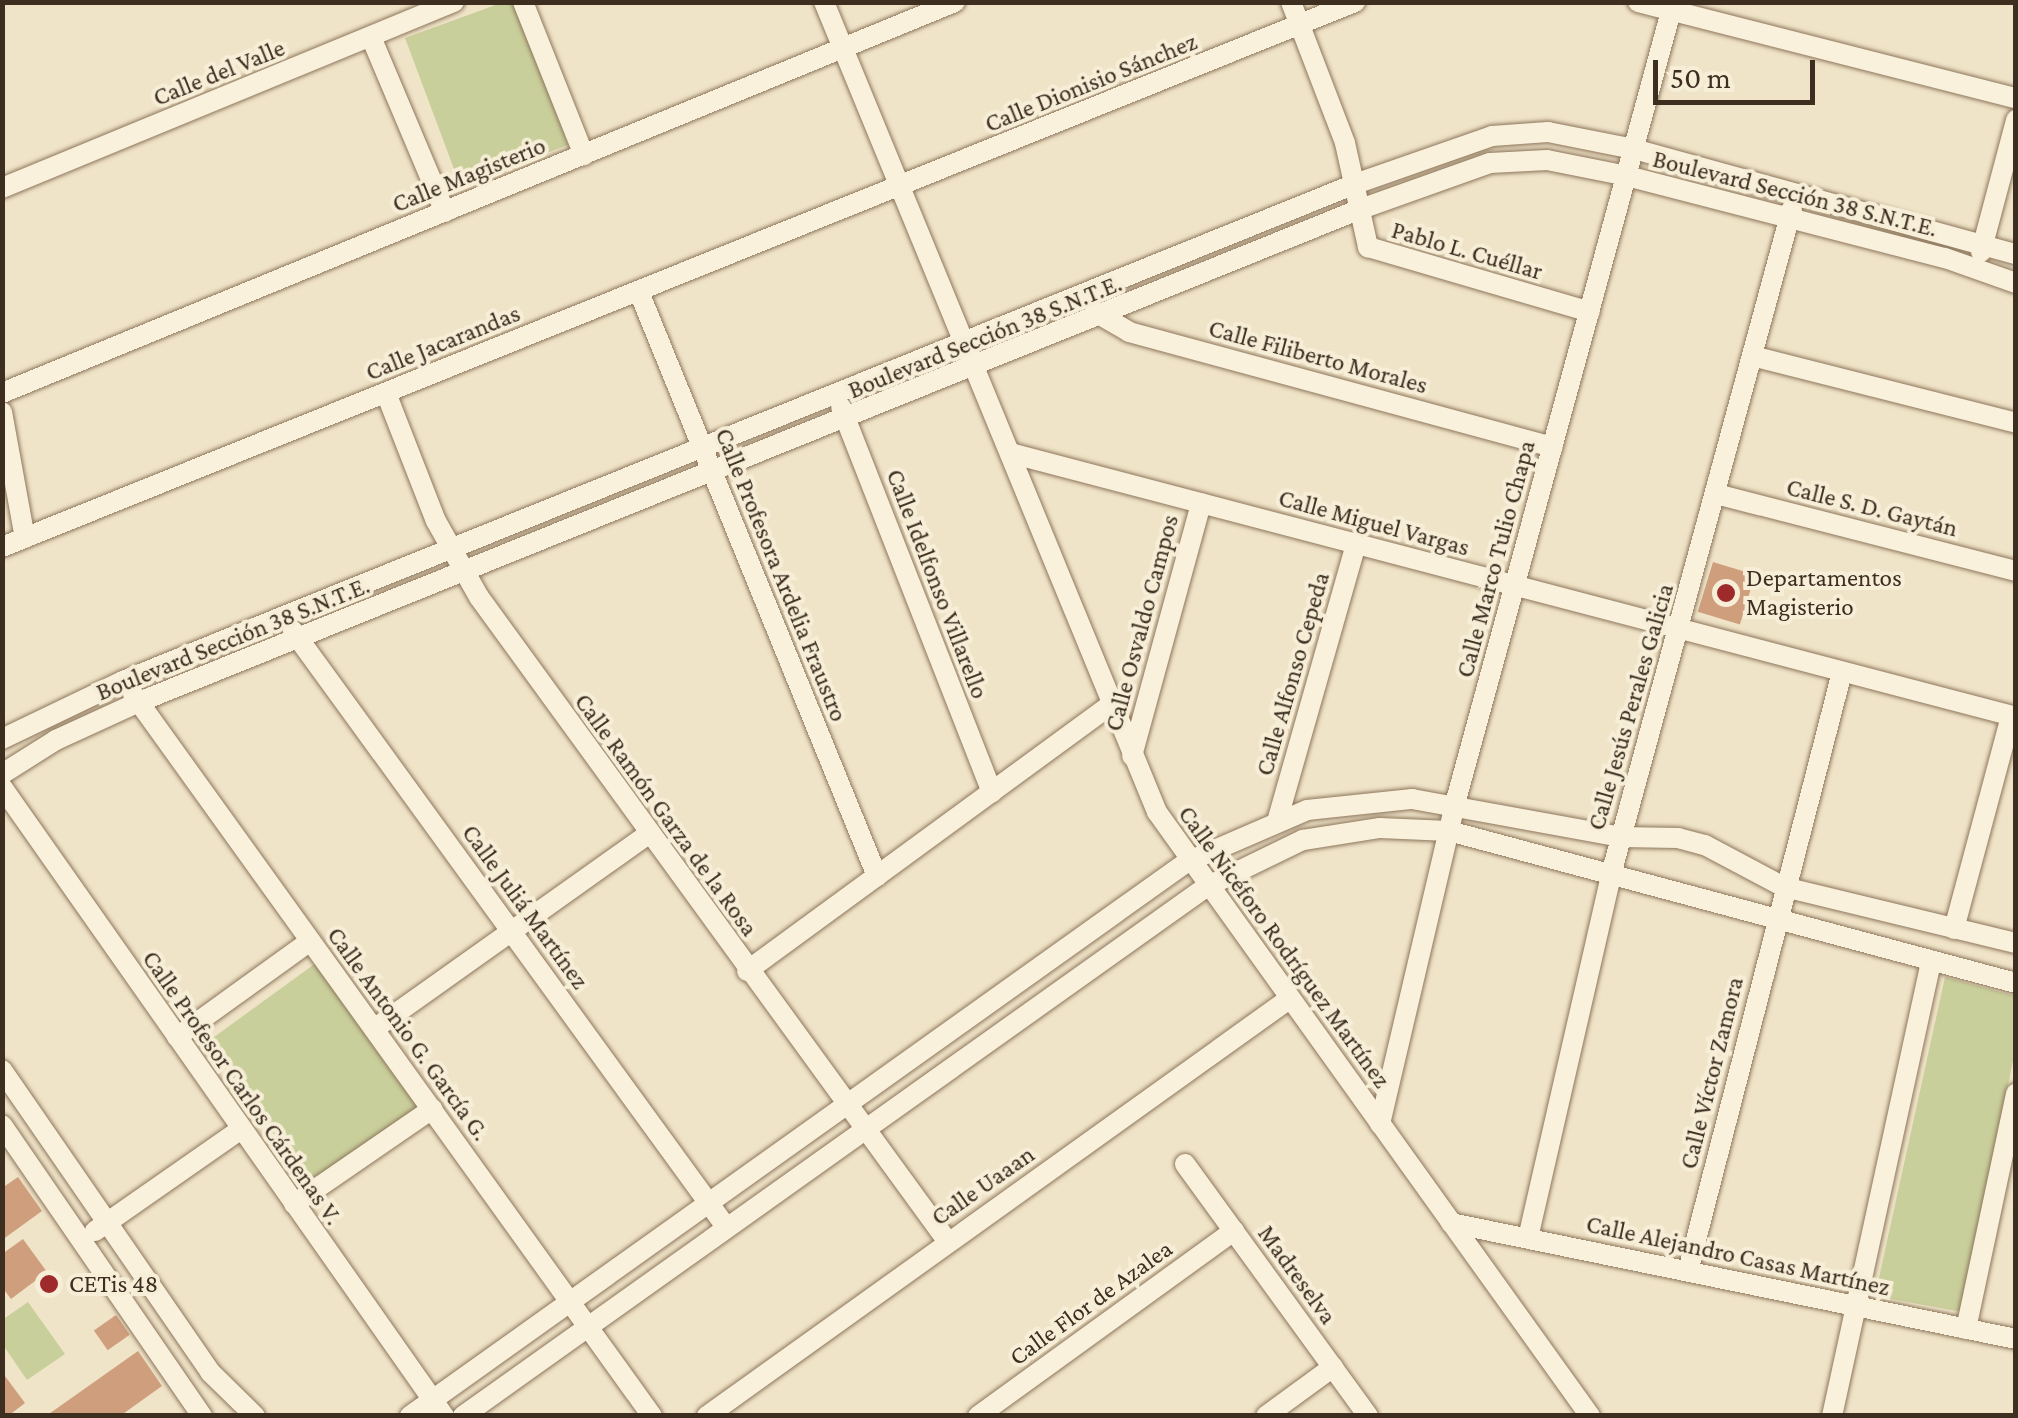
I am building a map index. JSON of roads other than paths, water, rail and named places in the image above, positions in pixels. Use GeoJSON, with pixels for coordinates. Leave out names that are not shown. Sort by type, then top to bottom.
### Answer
{"type":"FeatureCollection","features":[{"type":"Feature","properties":{"kind":"street","name":"Calle del Valle"},"geometry":{"type":"LineString","coordinates":[[2,188],[454,2]]}},
{"type":"Feature","properties":{"kind":"street"},"geometry":{"type":"LineString","coordinates":[[523,2],[584,155]]}},
{"type":"Feature","properties":{"kind":"street","name":"Calle Nicéforo Rodríguez Martínez"},"geometry":{"type":"LineString","coordinates":[[824,2],[1132,756],[1188,862],[1590,1416]]}},
{"type":"Feature","properties":{"kind":"street","name":"Calle Magisterio"},"geometry":{"type":"LineString","coordinates":[[2,393],[955,2]]}},
{"type":"Feature","properties":{"kind":"street"},"geometry":{"type":"LineString","coordinates":[[1290,2],[1355,184],[1358,210]]}},
{"type":"Feature","properties":{"kind":"street","name":"Calle Dionisio Sánchez"},"geometry":{"type":"LineString","coordinates":[[902,188],[1355,2]]}},
{"type":"Feature","properties":{"kind":"street"},"geometry":{"type":"LineString","coordinates":[[1638,2],[2016,98]]}},
{"type":"Feature","properties":{"kind":"street","name":"Calle Marco Tulio Chapa"},"geometry":{"type":"LineString","coordinates":[[1380,1124],[1455,804],[1672,11]]}},
{"type":"Feature","properties":{"kind":"street"},"geometry":{"type":"LineString","coordinates":[[371,38],[445,212]]}},
{"type":"Feature","properties":{"kind":"street"},"geometry":{"type":"LineString","coordinates":[[1977,268],[2016,120]]}},
{"type":"Feature","properties":{"kind":"street","name":"Boulevard Sección 38 S.N.T.E."},"geometry":{"type":"LineString","coordinates":[[2,739],[124,680],[1355,184],[1464,144],[1519,132],[1634,148],[2016,254]]}},
{"type":"Feature","properties":{"kind":"street","name":"Boulevard Sección 38 S.N.T.E."},"geometry":{"type":"LineString","coordinates":[[2,774],[56,740],[139,702],[1102,318],[1358,210],[1490,162],[1547,160],[1627,176],[1977,268],[2016,284]]}},
{"type":"Feature","properties":{"kind":"street","name":"Calle Jacarandas"},"geometry":{"type":"LineString","coordinates":[[2,547],[902,188]]}},
{"type":"Feature","properties":{"kind":"street","name":"Calle Jesús Perales Galicia"},"geometry":{"type":"LineString","coordinates":[[1528,1238],[1612,872],[1796,192]]}},
{"type":"Feature","properties":{"kind":"street","name":"Pablo L. Cuéllar"},"geometry":{"type":"LineString","coordinates":[[1358,210],[1362,238],[1376,252],[1590,312]]}},
{"type":"Feature","properties":{"kind":"street","name":"Calle Profesora Ardelia Fraustro"},"geometry":{"type":"LineString","coordinates":[[639,292],[876,876]]}},
{"type":"Feature","properties":{"kind":"street","name":"Calle Filiberto Morales"},"geometry":{"type":"LineString","coordinates":[[1078,298],[1102,318],[1128,332],[1553,447]]}},
{"type":"Feature","properties":{"kind":"street"},"geometry":{"type":"LineString","coordinates":[[1752,356],[2016,423]]}},
{"type":"Feature","properties":{"kind":"street","name":"Calle Ramón Garza de la Rosa"},"geometry":{"type":"LineString","coordinates":[[386,392],[450,550],[463,572],[648,834],[948,1242]]}},
{"type":"Feature","properties":{"kind":"street","name":"Calle Idelfonso Villarello"},"geometry":{"type":"LineString","coordinates":[[836,394],[992,792]]}},
{"type":"Feature","properties":{"kind":"street"},"geometry":{"type":"LineString","coordinates":[[2,412],[25,538]]}},
{"type":"Feature","properties":{"kind":"street","name":"Calle Miguel Vargas"},"geometry":{"type":"LineString","coordinates":[[1010,454],[2014,716]]}},
{"type":"Feature","properties":{"kind":"street","name":"Calle S. D. Gaytán"},"geometry":{"type":"LineString","coordinates":[[1716,494],[2016,571]]}},
{"type":"Feature","properties":{"kind":"street","name":"Calle Osvaldo Campos"},"geometry":{"type":"LineString","coordinates":[[1132,756],[1200,503]]}},
{"type":"Feature","properties":{"kind":"street","name":"Calle Alfonso Cepeda"},"geometry":{"type":"LineString","coordinates":[[1278,818],[1356,544]]}},
{"type":"Feature","properties":{"kind":"street","name":"Calle Juliá Martínez"},"geometry":{"type":"LineString","coordinates":[[283,617],[726,1227]]}},
{"type":"Feature","properties":{"kind":"street","name":"Calle Víctor Zamora"},"geometry":{"type":"LineString","coordinates":[[1688,1271],[1842,672]]}},
{"type":"Feature","properties":{"kind":"street","name":"Calle Antonio G. García G."},"geometry":{"type":"LineString","coordinates":[[124,680],[652,1416]]}},
{"type":"Feature","properties":{"kind":"street"},"geometry":{"type":"LineString","coordinates":[[748,971],[1112,704]]}},
{"type":"Feature","properties":{"kind":"street"},"geometry":{"type":"LineString","coordinates":[[1954,929],[2014,716]]}},
{"type":"Feature","properties":{"kind":"street","name":"Calle Profesor Carlos Cárdenas V."},"geometry":{"type":"LineString","coordinates":[[2,787],[439,1408]]}},
{"type":"Feature","properties":{"kind":"street"},"geometry":{"type":"LineString","coordinates":[[410,1416],[439,1408],[572,1304],[1188,862],[1278,818],[1374,799],[1455,804],[1621,837],[1704,845],[1784,888],[2016,943]]}},
{"type":"Feature","properties":{"kind":"street"},"geometry":{"type":"LineString","coordinates":[[464,1416],[1206,886],[1304,840],[1380,828],[1449,832],[1612,872],[2016,983]]}},
{"type":"Feature","properties":{"kind":"street"},"geometry":{"type":"LineString","coordinates":[[374,1029],[648,834]]}},
{"type":"Feature","properties":{"kind":"street"},"geometry":{"type":"LineString","coordinates":[[177,1036],[310,942]]}},
{"type":"Feature","properties":{"kind":"street"},"geometry":{"type":"LineString","coordinates":[[1832,1416],[1931,960]]}},
{"type":"Feature","properties":{"kind":"street","name":"Calle Uaaan"},"geometry":{"type":"LineString","coordinates":[[707,1416],[735,1408],[948,1242],[1290,999]]}},
{"type":"Feature","properties":{"kind":"street"},"geometry":{"type":"LineString","coordinates":[[2,1070],[210,1372],[255,1416]]}},
{"type":"Feature","properties":{"kind":"street"},"geometry":{"type":"LineString","coordinates":[[1966,1329],[2016,1093]]}},
{"type":"Feature","properties":{"kind":"street"},"geometry":{"type":"LineString","coordinates":[[294,1204],[432,1109]]}},
{"type":"Feature","properties":{"kind":"street"},"geometry":{"type":"LineString","coordinates":[[2,1125],[202,1416]]}},
{"type":"Feature","properties":{"kind":"street"},"geometry":{"type":"LineString","coordinates":[[82,1240],[241,1129]]}},
{"type":"Feature","properties":{"kind":"street","name":"Madreselva"},"geometry":{"type":"LineString","coordinates":[[1185,1164],[1368,1416]]}},
{"type":"Feature","properties":{"kind":"street","name":"Calle Alejandro Casas Martínez"},"geometry":{"type":"LineString","coordinates":[[1451,1223],[2016,1339]]}},
{"type":"Feature","properties":{"kind":"street","name":"Calle Flor de Azalea"},"geometry":{"type":"LineString","coordinates":[[978,1416],[1234,1231]]}},
{"type":"Feature","properties":{"kind":"street"},"geometry":{"type":"LineString","coordinates":[[1266,1416],[1333,1367]]}},
{"type":"Feature","properties":{"kind":"place","name":"Departamentos Magisterio"},"geometry":{"type":"Point","coordinates":[1726,593]}},
{"type":"Feature","properties":{"kind":"place","name":"CETis 48"},"geometry":{"type":"Point","coordinates":[49,1284]}}]}
